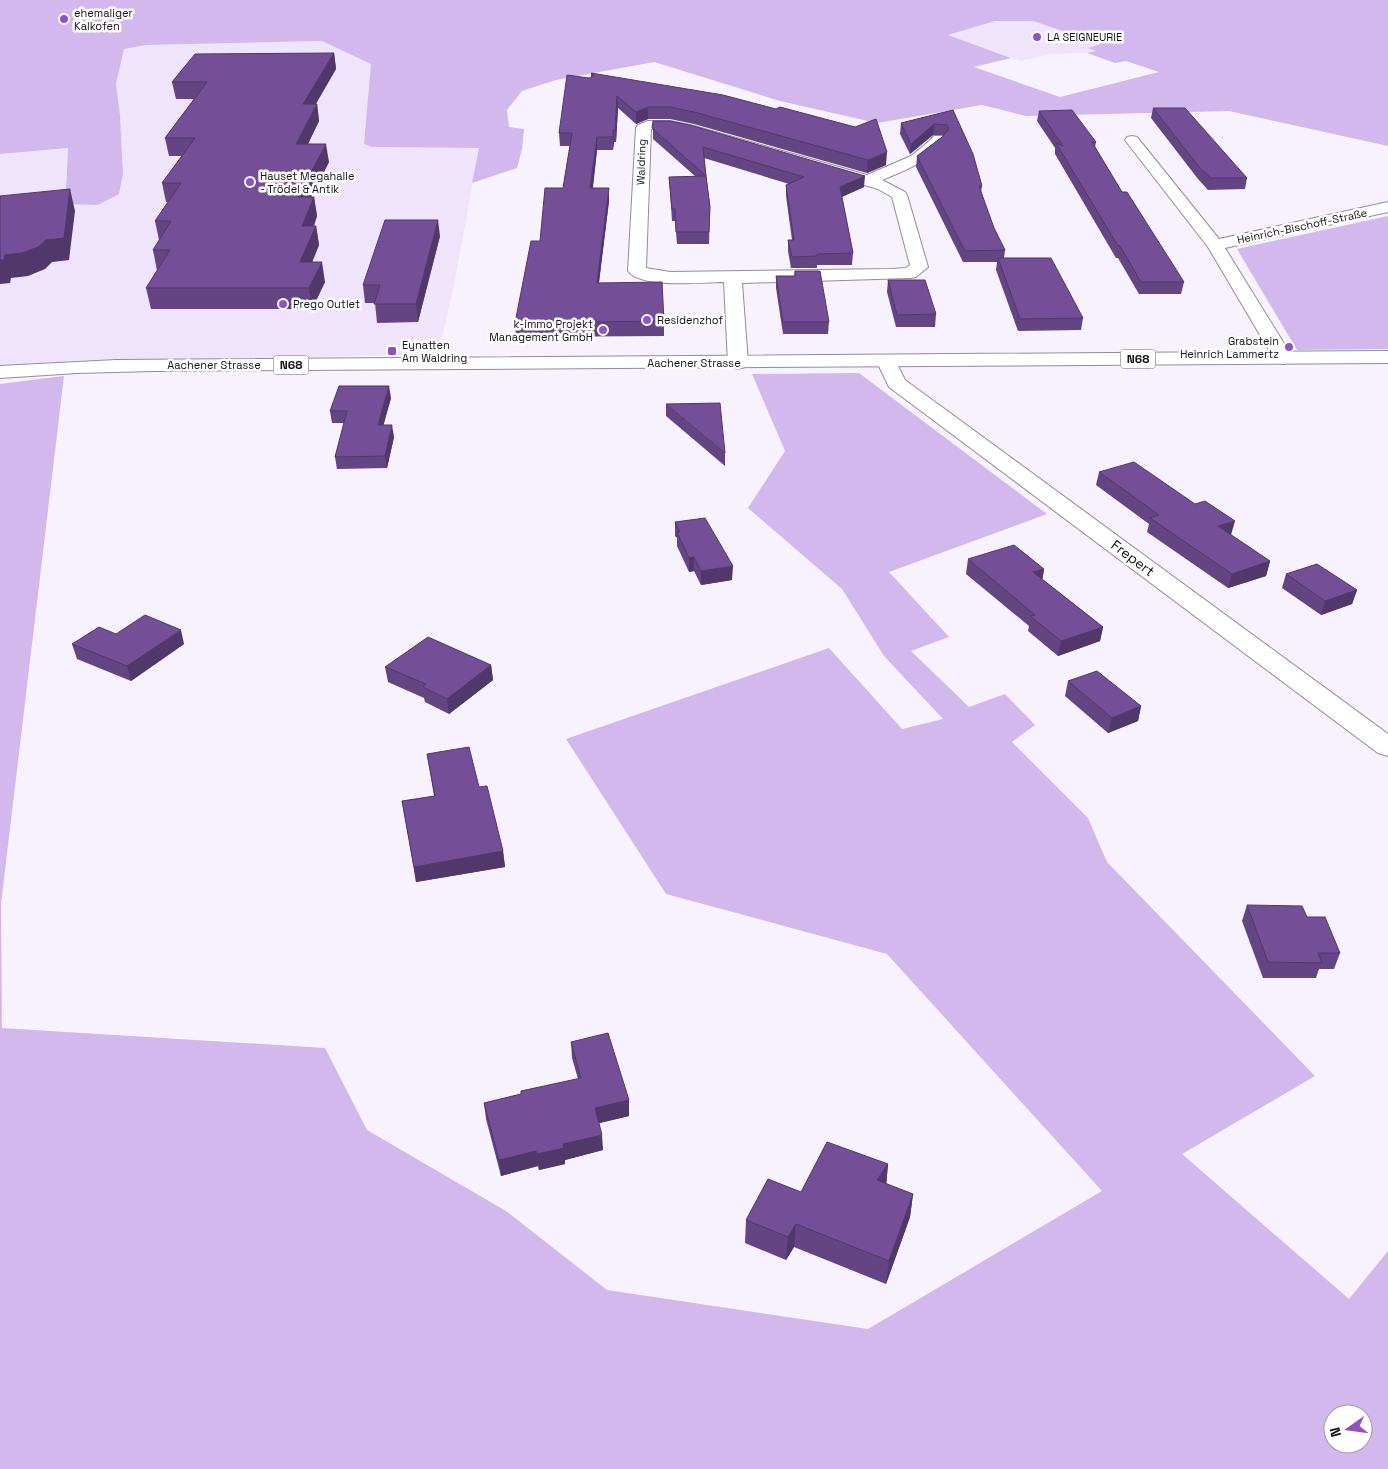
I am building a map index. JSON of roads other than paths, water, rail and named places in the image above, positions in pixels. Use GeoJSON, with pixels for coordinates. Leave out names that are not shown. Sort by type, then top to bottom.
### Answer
{"type":"FeatureCollection","features":[{"type":"Feature","properties":{"kind":"street","name":"Waldring"},"geometry":{"type":"LineString","coordinates":[[656,125],[694,130],[884,186],[899,196],[918,267],[910,272],[892,274],[733,277],[659,277],[644,275],[637,271],[643,128],[656,125]]}},
{"type":"Feature","properties":{"kind":"street"},"geometry":{"type":"LineString","coordinates":[[868,180],[922,155],[933,148],[939,139]]}},
{"type":"Feature","properties":{"kind":"street","name":"Heinrich-Bischoff-Straße"},"geometry":{"type":"LineString","coordinates":[[1132,140],[1215,245],[1283,358]]}},
{"type":"Feature","properties":{"kind":"street","name":"Heinrich-Bischoff-Straße"},"geometry":{"type":"LineString","coordinates":[[1215,245],[1388,207]]}},
{"type":"Feature","properties":{"kind":"street"},"geometry":{"type":"LineString","coordinates":[[733,277],[738,363]]}},
{"type":"Feature","properties":{"kind":"street","name":"Aachener Strasse"},"geometry":{"type":"LineString","coordinates":[[0,372],[45,368],[154,364],[738,363],[1388,357]]}},
{"type":"Feature","properties":{"kind":"street","name":"Frepert"},"geometry":{"type":"LineString","coordinates":[[888,362],[896,384],[1388,747]]}},
{"type":"Feature","properties":{"kind":"place","name":"ehemaliger Kalkofen"},"geometry":{"type":"Point","coordinates":[64,19]}},
{"type":"Feature","properties":{"kind":"place","name":"LA SEIGNEURIE"},"geometry":{"type":"Point","coordinates":[1037,37]}},
{"type":"Feature","properties":{"kind":"place","name":"Hauset Megahalle - Trödel & Antik"},"geometry":{"type":"Point","coordinates":[250,182]}},
{"type":"Feature","properties":{"kind":"place","name":"Prego Outlet"},"geometry":{"type":"Point","coordinates":[283,304]}},
{"type":"Feature","properties":{"kind":"place","name":"Residenzhof"},"geometry":{"type":"Point","coordinates":[647,320]}},
{"type":"Feature","properties":{"kind":"place","name":"k-immo Projekt Management GmbH"},"geometry":{"type":"Point","coordinates":[603,330]}},
{"type":"Feature","properties":{"kind":"place","name":"Grabstein Heinrich Lammertz"},"geometry":{"type":"Point","coordinates":[1289,347]}},
{"type":"Feature","properties":{"kind":"place","name":"Eynatten Am Waldring"},"geometry":{"type":"Point","coordinates":[392,351]}}]}
